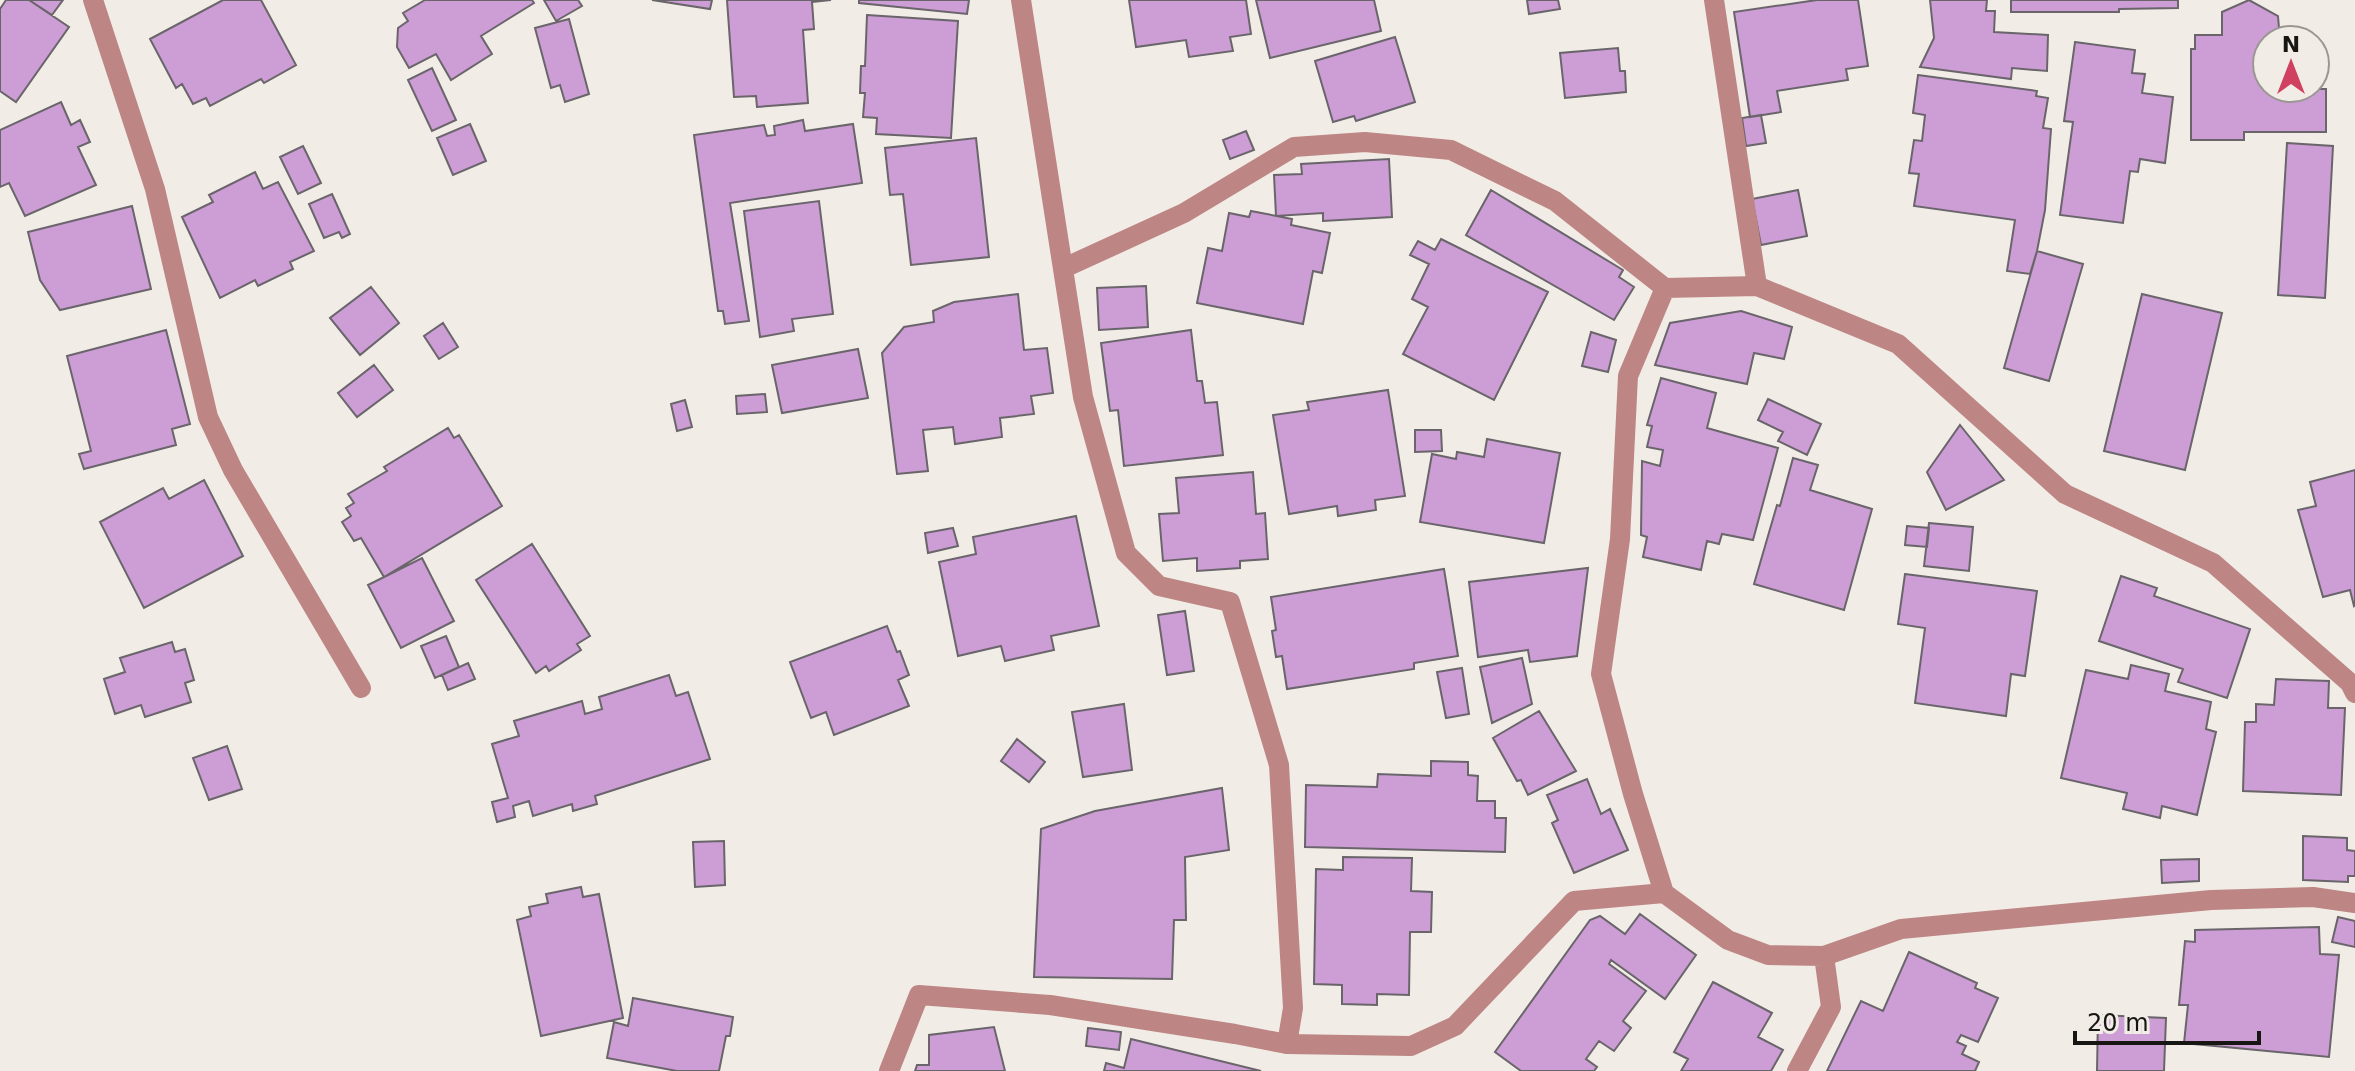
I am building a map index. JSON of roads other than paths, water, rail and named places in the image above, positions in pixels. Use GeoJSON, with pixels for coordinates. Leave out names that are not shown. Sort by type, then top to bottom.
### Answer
{"type":"FeatureCollection","features":[{"type":"Feature","properties":{"kind":"street"},"geometry":{"type":"LineString","coordinates":[[93,0],[155,189],[208,417],[233,470],[361,688]]}},
{"type":"Feature","properties":{"kind":"street"},"geometry":{"type":"LineString","coordinates":[[1021,0],[1083,397],[1126,553],[1159,586],[1230,602],[1279,765],[1293,1008],[1287,1044]]}},
{"type":"Feature","properties":{"kind":"street"},"geometry":{"type":"LineString","coordinates":[[1714,0],[1757,286]]}},
{"type":"Feature","properties":{"kind":"street"},"geometry":{"type":"LineString","coordinates":[[1064,268],[1184,213],[1294,147],[1365,142],[1451,150],[1555,201],[1665,288],[1757,286],[1898,344],[2065,494],[2213,563],[2350,683],[2355,693]]}},
{"type":"Feature","properties":{"kind":"street"},"geometry":{"type":"LineString","coordinates":[[1665,288],[1628,376],[1620,539],[1601,674],[1633,794],[1664,893],[1728,940],[1768,955],[1824,956],[1901,929],[2211,900],[2313,897],[2355,903]]}},
{"type":"Feature","properties":{"kind":"street"},"geometry":{"type":"LineString","coordinates":[[889,1071],[919,995],[1050,1005],[1287,1044],[1411,1046],[1455,1026],[1574,901],[1664,893]]}},
{"type":"Feature","properties":{"kind":"street"},"geometry":{"type":"LineString","coordinates":[[1797,1071],[1831,1007],[1824,956]]}}]}
